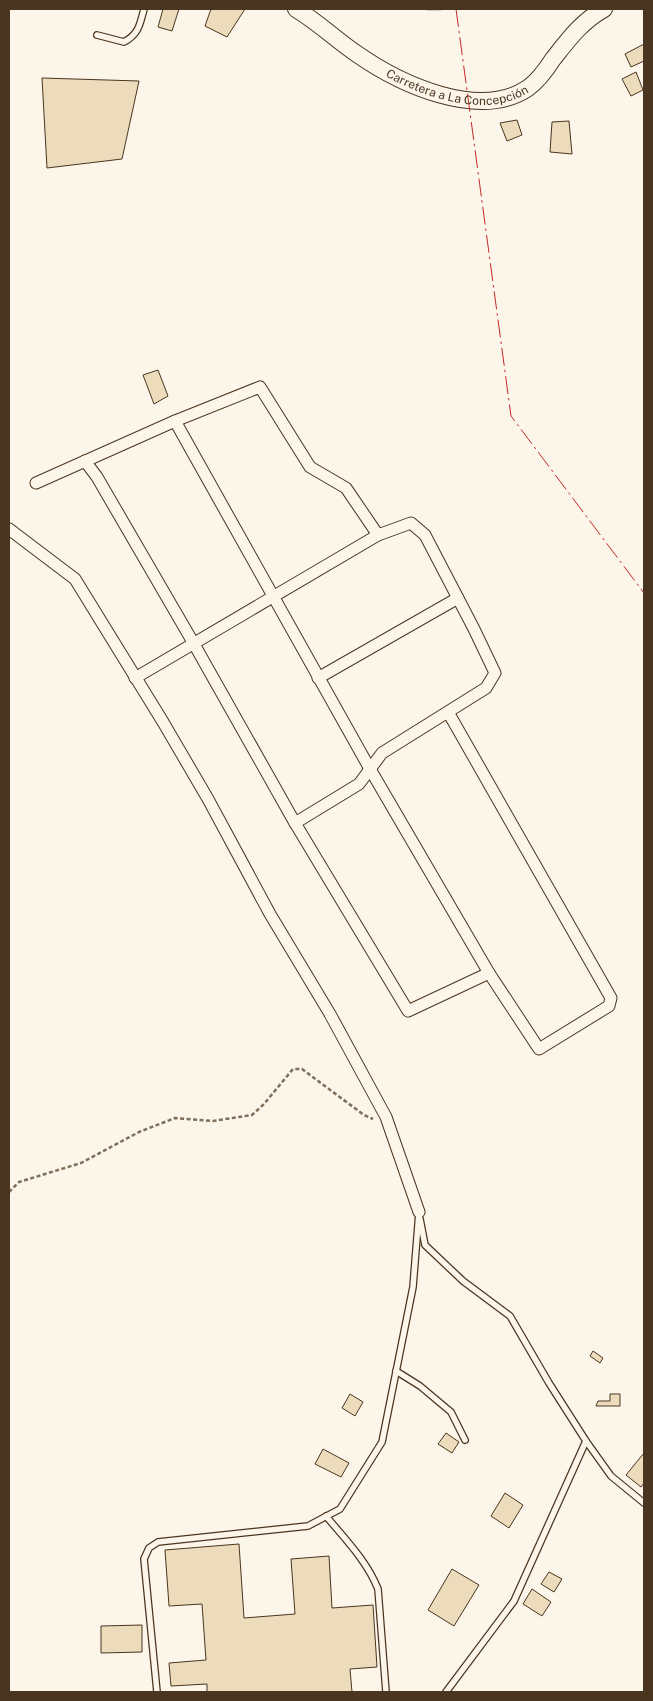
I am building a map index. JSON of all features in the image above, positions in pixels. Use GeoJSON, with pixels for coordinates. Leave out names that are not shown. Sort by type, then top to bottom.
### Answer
{"type":"FeatureCollection","features":[{"type":"Feature","properties":{"kind":"main road","name":"Carretera a La Concepción"},"geometry":{"type":"LineString","coordinates":[[296,9],[310,17],[358,54],[406,83],[436,94],[467,100],[492,100],[516,94],[528,88],[539,79],[571,36],[594,14],[604,9]]}},
{"type":"Feature","properties":{"kind":"street"},"geometry":{"type":"LineString","coordinates":[[36,482],[260,386],[310,467],[346,488],[378,535]]}},
{"type":"Feature","properties":{"kind":"street"},"geometry":{"type":"LineString","coordinates":[[175,421],[370,769],[489,973],[539,1049],[609,1006],[611,998],[448,712]]}},
{"type":"Feature","properties":{"kind":"street"},"geometry":{"type":"LineString","coordinates":[[85,461],[97,477],[295,822],[408,1011],[489,973]]}},
{"type":"Feature","properties":{"kind":"street"},"geometry":{"type":"LineString","coordinates":[[135,678],[274,598],[378,535],[411,523],[424,535],[458,598],[495,674],[486,688],[382,753],[359,784],[295,822]]}},
{"type":"Feature","properties":{"kind":"street"},"geometry":{"type":"LineString","coordinates":[[9,529],[75,579],[163,722],[203,790],[270,914],[330,1014],[388,1124],[418,1212]]}},
{"type":"Feature","properties":{"kind":"street"},"geometry":{"type":"LineString","coordinates":[[318,678],[458,598]]}},
{"type":"Feature","properties":{"kind":"lane"},"geometry":{"type":"LineString","coordinates":[[97,35],[124,42],[129,40],[140,28],[144,9]]}},
{"type":"Feature","properties":{"kind":"lane"},"geometry":{"type":"LineString","coordinates":[[157,1692],[144,1559],[149,1548],[158,1542],[308,1526],[340,1509],[382,1442],[413,1287],[418,1212]]}},
{"type":"Feature","properties":{"kind":"lane"},"geometry":{"type":"LineString","coordinates":[[418,1212],[425,1245],[463,1281],[510,1316],[586,1441],[611,1476],[644,1504]]}},
{"type":"Feature","properties":{"kind":"lane"},"geometry":{"type":"LineString","coordinates":[[396,1371],[420,1386],[451,1412],[465,1440]]}},
{"type":"Feature","properties":{"kind":"lane"},"geometry":{"type":"LineString","coordinates":[[446,1692],[514,1600],[586,1441]]}},
{"type":"Feature","properties":{"kind":"lane"},"geometry":{"type":"LineString","coordinates":[[326,1516],[362,1560],[374,1578],[378,1589],[386,1692]]}},
{"type":"Feature","properties":{"kind":"path"},"geometry":{"type":"LineString","coordinates":[[9,1192],[19,1182],[81,1163],[138,1132],[175,1118],[213,1121],[252,1115],[264,1104],[292,1069],[302,1069],[364,1116],[388,1124]]}},
{"type":"Feature","properties":{"kind":"building"},"geometry":{"type":"Polygon","coordinates":[[[163,9],[179,9],[172,31],[158,27],[163,9]]]}},
{"type":"Feature","properties":{"kind":"building"},"geometry":{"type":"Polygon","coordinates":[[[211,9],[245,9],[227,37],[205,26],[211,9]]]}},
{"type":"Feature","properties":{"kind":"building"},"geometry":{"type":"Polygon","coordinates":[[[644,44],[644,61],[631,67],[625,54],[644,44]]]}},
{"type":"Feature","properties":{"kind":"building"},"geometry":{"type":"Polygon","coordinates":[[[636,72],[643,90],[631,96],[622,79],[636,72]]]}},
{"type":"Feature","properties":{"kind":"building"},"geometry":{"type":"Polygon","coordinates":[[[42,78],[139,81],[122,159],[47,168],[42,78]]]}},
{"type":"Feature","properties":{"kind":"building"},"geometry":{"type":"Polygon","coordinates":[[[517,120],[522,135],[507,141],[500,123],[517,120]]]}},
{"type":"Feature","properties":{"kind":"building"},"geometry":{"type":"Polygon","coordinates":[[[569,121],[572,154],[550,152],[552,122],[569,121]]]}},
{"type":"Feature","properties":{"kind":"building"},"geometry":{"type":"Polygon","coordinates":[[[158,370],[168,396],[154,404],[143,375],[158,370]]]}},
{"type":"Feature","properties":{"kind":"building"},"geometry":{"type":"Polygon","coordinates":[[[593,1351],[603,1358],[600,1363],[590,1356],[593,1351]]]}},
{"type":"Feature","properties":{"kind":"building"},"geometry":{"type":"Polygon","coordinates":[[[350,1394],[363,1402],[355,1416],[342,1408],[350,1394]]]}},
{"type":"Feature","properties":{"kind":"building"},"geometry":{"type":"Polygon","coordinates":[[[610,1394],[620,1394],[620,1406],[596,1406],[598,1401],[610,1401],[610,1394]]]}},
{"type":"Feature","properties":{"kind":"building"},"geometry":{"type":"Polygon","coordinates":[[[446,1433],[459,1442],[452,1453],[438,1444],[446,1433]]]}},
{"type":"Feature","properties":{"kind":"building"},"geometry":{"type":"Polygon","coordinates":[[[323,1449],[349,1463],[341,1477],[315,1464],[323,1449]]]}},
{"type":"Feature","properties":{"kind":"building"},"geometry":{"type":"Polygon","coordinates":[[[644,1453],[644,1483],[641,1487],[626,1475],[644,1453]]]}},
{"type":"Feature","properties":{"kind":"building"},"geometry":{"type":"Polygon","coordinates":[[[505,1493],[523,1505],[509,1528],[491,1516],[505,1493]]]}},
{"type":"Feature","properties":{"kind":"building"},"geometry":{"type":"Polygon","coordinates":[[[239,1544],[244,1618],[295,1614],[291,1559],[329,1556],[332,1608],[373,1605],[377,1667],[350,1669],[352,1692],[207,1692],[207,1684],[171,1686],[169,1663],[206,1660],[202,1604],[169,1606],[165,1550],[239,1544]]]}},
{"type":"Feature","properties":{"kind":"building"},"geometry":{"type":"Polygon","coordinates":[[[452,1569],[479,1585],[454,1626],[428,1610],[452,1569]]]}},
{"type":"Feature","properties":{"kind":"building"},"geometry":{"type":"Polygon","coordinates":[[[549,1572],[562,1579],[554,1592],[541,1584],[549,1572]]]}},
{"type":"Feature","properties":{"kind":"building"},"geometry":{"type":"Polygon","coordinates":[[[532,1589],[551,1602],[542,1616],[523,1604],[532,1589]]]}},
{"type":"Feature","properties":{"kind":"building"},"geometry":{"type":"Polygon","coordinates":[[[142,1625],[142,1652],[101,1653],[101,1626],[142,1625]]]}},
{"type":"Feature","properties":{"kind":"waterway"},"geometry":{"type":"LineString","coordinates":[[428,9],[440,9]]}},
{"type":"Feature","properties":{"kind":"power"},"geometry":{"type":"LineString","coordinates":[[456,9],[511,416],[644,593]]}}]}
